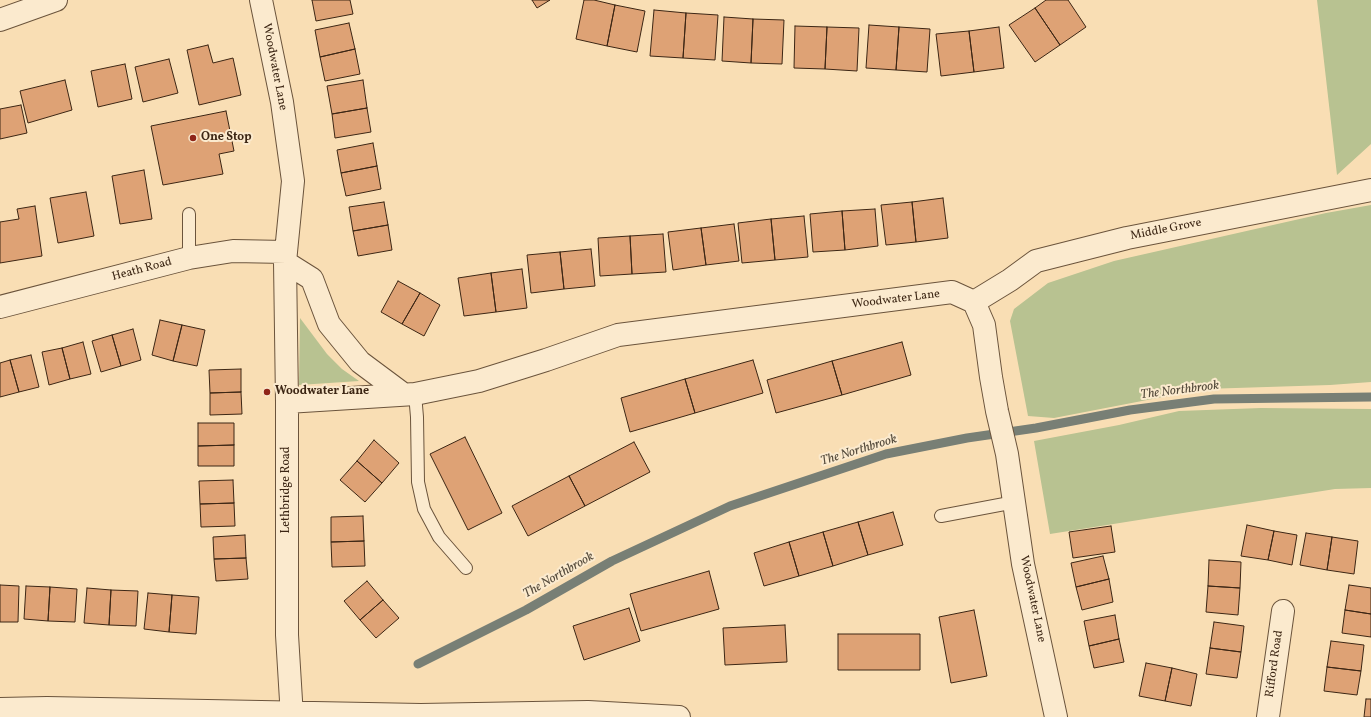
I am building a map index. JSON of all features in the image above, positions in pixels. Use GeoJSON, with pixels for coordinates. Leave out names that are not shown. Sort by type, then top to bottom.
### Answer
{"type":"FeatureCollection","features":[{"type":"Feature","properties":{"kind":"street"},"geometry":{"type":"LineString","coordinates":[[0,20],[56,0]]}},
{"type":"Feature","properties":{"kind":"street","name":"Woodwater Lane"},"geometry":{"type":"LineString","coordinates":[[261,0],[282,102],[293,181],[285,257]]}},
{"type":"Feature","properties":{"kind":"street","name":"Middle Grove"},"geometry":{"type":"LineString","coordinates":[[974,302],[1010,280],[1036,261],[1127,238],[1371,190]]}},
{"type":"Feature","properties":{"kind":"street","name":"Heath Road"},"geometry":{"type":"LineString","coordinates":[[0,307],[189,258],[233,251],[285,257]]}},
{"type":"Feature","properties":{"kind":"street"},"geometry":{"type":"LineString","coordinates":[[285,257],[312,278],[328,324],[360,362],[409,394]]}},
{"type":"Feature","properties":{"kind":"street","name":"Lethbridge Road"},"geometry":{"type":"LineString","coordinates":[[285,257],[287,402],[287,635],[292,714]]}},
{"type":"Feature","properties":{"kind":"street","name":"Woodwater Lane"},"geometry":{"type":"LineString","coordinates":[[287,402],[409,394],[479,381],[618,335],[952,292],[974,302],[984,325],[1023,564],[1056,717]]}},
{"type":"Feature","properties":{"kind":"street","name":"Rifford Road"},"geometry":{"type":"LineString","coordinates":[[1268,717],[1283,611]]}},
{"type":"Feature","properties":{"kind":"street"},"geometry":{"type":"LineString","coordinates":[[0,709],[47,708],[292,714],[421,715],[588,712],[679,717]]}},
{"type":"Feature","properties":{"kind":"lane"},"geometry":{"type":"LineString","coordinates":[[189,214],[189,258]]}},
{"type":"Feature","properties":{"kind":"lane"},"geometry":{"type":"LineString","coordinates":[[409,394],[417,418],[418,482],[424,509],[439,537],[466,568]]}},
{"type":"Feature","properties":{"kind":"lane"},"geometry":{"type":"LineString","coordinates":[[941,516],[1014,502]]}},
{"type":"Feature","properties":{"kind":"green space"},"geometry":{"type":"Polygon","coordinates":[[[1317,0],[1371,0],[1371,144],[1337,175],[1317,0]]]}},
{"type":"Feature","properties":{"kind":"green space"},"geometry":{"type":"Polygon","coordinates":[[[1371,205],[1371,382],[1330,385],[1204,389],[1054,418],[1028,416],[1010,321],[1014,309],[1048,283],[1114,261],[1326,213],[1371,205]]]}},
{"type":"Feature","properties":{"kind":"green space"},"geometry":{"type":"Polygon","coordinates":[[[300,318],[327,354],[342,369],[359,381],[299,385],[300,318]]]}},
{"type":"Feature","properties":{"kind":"green space"},"geometry":{"type":"Polygon","coordinates":[[[1261,408],[1371,409],[1371,488],[1335,489],[1050,534],[1034,441],[1119,425],[1179,411],[1261,408]]]}},
{"type":"Feature","properties":{"kind":"building"},"geometry":{"type":"Polygon","coordinates":[[[312,0],[350,0],[353,14],[316,21],[312,0]]]}},
{"type":"Feature","properties":{"kind":"building"},"geometry":{"type":"Polygon","coordinates":[[[532,0],[550,0],[537,8],[532,0]]]}},
{"type":"Feature","properties":{"kind":"building"},"geometry":{"type":"Polygon","coordinates":[[[584,0],[594,0],[615,5],[607,46],[576,39],[584,0]]]}},
{"type":"Feature","properties":{"kind":"building"},"geometry":{"type":"Polygon","coordinates":[[[1046,0],[1068,0],[1086,27],[1060,45],[1035,8],[1046,0]]]}},
{"type":"Feature","properties":{"kind":"building"},"geometry":{"type":"Polygon","coordinates":[[[615,5],[645,11],[637,52],[607,46],[615,5]]]}},
{"type":"Feature","properties":{"kind":"building"},"geometry":{"type":"Polygon","coordinates":[[[1035,8],[1060,45],[1035,62],[1009,25],[1035,8]]]}},
{"type":"Feature","properties":{"kind":"building"},"geometry":{"type":"Polygon","coordinates":[[[654,10],[686,13],[683,58],[650,56],[654,10]]]}},
{"type":"Feature","properties":{"kind":"building"},"geometry":{"type":"Polygon","coordinates":[[[686,13],[718,15],[715,60],[683,58],[686,13]]]}},
{"type":"Feature","properties":{"kind":"building"},"geometry":{"type":"Polygon","coordinates":[[[724,17],[753,19],[751,63],[722,61],[724,17]]]}},
{"type":"Feature","properties":{"kind":"building"},"geometry":{"type":"Polygon","coordinates":[[[753,19],[784,20],[782,64],[751,63],[753,19]]]}},
{"type":"Feature","properties":{"kind":"building"},"geometry":{"type":"Polygon","coordinates":[[[349,23],[355,49],[320,57],[315,30],[349,23]]]}},
{"type":"Feature","properties":{"kind":"building"},"geometry":{"type":"Polygon","coordinates":[[[869,25],[899,27],[896,70],[866,68],[869,25]]]}},
{"type":"Feature","properties":{"kind":"building"},"geometry":{"type":"Polygon","coordinates":[[[795,26],[827,27],[825,69],[794,68],[795,26]]]}},
{"type":"Feature","properties":{"kind":"building"},"geometry":{"type":"Polygon","coordinates":[[[827,27],[859,28],[857,71],[825,69],[827,27]]]}},
{"type":"Feature","properties":{"kind":"building"},"geometry":{"type":"Polygon","coordinates":[[[899,27],[930,29],[927,72],[896,70],[899,27]]]}},
{"type":"Feature","properties":{"kind":"building"},"geometry":{"type":"Polygon","coordinates":[[[999,27],[1004,68],[974,72],[969,31],[999,27]]]}},
{"type":"Feature","properties":{"kind":"building"},"geometry":{"type":"Polygon","coordinates":[[[969,31],[974,72],[941,76],[936,34],[969,31]]]}},
{"type":"Feature","properties":{"kind":"building"},"geometry":{"type":"Polygon","coordinates":[[[208,45],[213,63],[233,58],[241,95],[199,105],[187,50],[208,45]]]}},
{"type":"Feature","properties":{"kind":"building"},"geometry":{"type":"Polygon","coordinates":[[[355,49],[360,74],[325,81],[320,57],[355,49]]]}},
{"type":"Feature","properties":{"kind":"building"},"geometry":{"type":"Polygon","coordinates":[[[169,59],[178,93],[143,102],[135,67],[169,59]]]}},
{"type":"Feature","properties":{"kind":"building"},"geometry":{"type":"Polygon","coordinates":[[[125,64],[132,99],[98,107],[91,71],[125,64]]]}},
{"type":"Feature","properties":{"kind":"building"},"geometry":{"type":"Polygon","coordinates":[[[65,80],[72,110],[28,123],[20,91],[65,80]]]}},
{"type":"Feature","properties":{"kind":"building"},"geometry":{"type":"Polygon","coordinates":[[[363,80],[367,108],[332,114],[327,86],[363,80]]]}},
{"type":"Feature","properties":{"kind":"building"},"geometry":{"type":"Polygon","coordinates":[[[21,105],[27,133],[0,139],[0,109],[21,105]]]}},
{"type":"Feature","properties":{"kind":"building"},"geometry":{"type":"Polygon","coordinates":[[[367,108],[371,132],[335,138],[332,114],[367,108]]]}},
{"type":"Feature","properties":{"kind":"building","name":"One Stop"},"geometry":{"type":"Polygon","coordinates":[[[226,111],[234,151],[219,154],[223,174],[163,185],[151,126],[226,111]]]}},
{"type":"Feature","properties":{"kind":"building"},"geometry":{"type":"Polygon","coordinates":[[[373,143],[377,166],[341,173],[337,150],[373,143]]]}},
{"type":"Feature","properties":{"kind":"building"},"geometry":{"type":"Polygon","coordinates":[[[377,166],[381,189],[346,196],[341,173],[377,166]]]}},
{"type":"Feature","properties":{"kind":"building"},"geometry":{"type":"Polygon","coordinates":[[[144,170],[152,219],[120,224],[112,176],[144,170]]]}},
{"type":"Feature","properties":{"kind":"building"},"geometry":{"type":"Polygon","coordinates":[[[86,192],[94,236],[58,243],[50,198],[86,192]]]}},
{"type":"Feature","properties":{"kind":"building"},"geometry":{"type":"Polygon","coordinates":[[[943,198],[948,238],[916,242],[912,202],[943,198]]]}},
{"type":"Feature","properties":{"kind":"building"},"geometry":{"type":"Polygon","coordinates":[[[384,202],[388,225],[353,231],[349,207],[384,202]]]}},
{"type":"Feature","properties":{"kind":"building"},"geometry":{"type":"Polygon","coordinates":[[[912,202],[916,242],[886,245],[881,205],[912,202]]]}},
{"type":"Feature","properties":{"kind":"building"},"geometry":{"type":"Polygon","coordinates":[[[35,206],[42,256],[0,263],[0,222],[19,219],[17,209],[35,206]]]}},
{"type":"Feature","properties":{"kind":"building"},"geometry":{"type":"Polygon","coordinates":[[[875,209],[878,246],[845,250],[842,211],[875,209]]]}},
{"type":"Feature","properties":{"kind":"building"},"geometry":{"type":"Polygon","coordinates":[[[842,211],[845,250],[813,252],[810,214],[842,211]]]}},
{"type":"Feature","properties":{"kind":"building"},"geometry":{"type":"Polygon","coordinates":[[[804,216],[808,257],[775,260],[771,219],[804,216]]]}},
{"type":"Feature","properties":{"kind":"building"},"geometry":{"type":"Polygon","coordinates":[[[771,219],[775,260],[742,263],[738,223],[771,219]]]}},
{"type":"Feature","properties":{"kind":"building"},"geometry":{"type":"Polygon","coordinates":[[[734,224],[739,261],[706,265],[701,228],[734,224]]]}},
{"type":"Feature","properties":{"kind":"building"},"geometry":{"type":"Polygon","coordinates":[[[388,225],[392,250],[358,256],[353,231],[388,225]]]}},
{"type":"Feature","properties":{"kind":"building"},"geometry":{"type":"Polygon","coordinates":[[[701,228],[706,265],[673,270],[668,232],[701,228]]]}},
{"type":"Feature","properties":{"kind":"building"},"geometry":{"type":"Polygon","coordinates":[[[663,234],[666,272],[632,274],[630,236],[663,234]]]}},
{"type":"Feature","properties":{"kind":"building"},"geometry":{"type":"Polygon","coordinates":[[[630,236],[632,274],[600,276],[598,238],[630,236]]]}},
{"type":"Feature","properties":{"kind":"building"},"geometry":{"type":"Polygon","coordinates":[[[591,249],[595,286],[564,289],[560,252],[591,249]]]}},
{"type":"Feature","properties":{"kind":"building"},"geometry":{"type":"Polygon","coordinates":[[[560,252],[564,289],[531,293],[527,255],[560,252]]]}},
{"type":"Feature","properties":{"kind":"building"},"geometry":{"type":"Polygon","coordinates":[[[522,269],[527,308],[496,312],[491,273],[522,269]]]}},
{"type":"Feature","properties":{"kind":"building"},"geometry":{"type":"Polygon","coordinates":[[[491,273],[496,312],[464,316],[458,278],[491,273]]]}},
{"type":"Feature","properties":{"kind":"building"},"geometry":{"type":"Polygon","coordinates":[[[398,281],[420,293],[402,324],[381,312],[398,281]]]}},
{"type":"Feature","properties":{"kind":"building"},"geometry":{"type":"Polygon","coordinates":[[[420,293],[440,305],[424,336],[402,324],[420,293]]]}},
{"type":"Feature","properties":{"kind":"building"},"geometry":{"type":"Polygon","coordinates":[[[160,320],[182,325],[173,361],[152,355],[160,320]]]}},
{"type":"Feature","properties":{"kind":"building"},"geometry":{"type":"Polygon","coordinates":[[[182,325],[205,330],[197,366],[173,361],[182,325]]]}},
{"type":"Feature","properties":{"kind":"building"},"geometry":{"type":"Polygon","coordinates":[[[133,329],[141,360],[121,366],[112,335],[133,329]]]}},
{"type":"Feature","properties":{"kind":"building"},"geometry":{"type":"Polygon","coordinates":[[[112,335],[121,366],[101,372],[92,341],[112,335]]]}},
{"type":"Feature","properties":{"kind":"building"},"geometry":{"type":"Polygon","coordinates":[[[83,342],[91,374],[70,379],[62,348],[83,342]]]}},
{"type":"Feature","properties":{"kind":"building"},"geometry":{"type":"Polygon","coordinates":[[[902,342],[911,375],[842,395],[832,361],[902,342]]]}},
{"type":"Feature","properties":{"kind":"building"},"geometry":{"type":"Polygon","coordinates":[[[62,348],[70,379],[49,385],[42,352],[62,348]]]}},
{"type":"Feature","properties":{"kind":"building"},"geometry":{"type":"Polygon","coordinates":[[[31,355],[39,387],[19,392],[10,360],[31,355]]]}},
{"type":"Feature","properties":{"kind":"building"},"geometry":{"type":"Polygon","coordinates":[[[10,360],[19,392],[0,397],[0,363],[10,360]]]}},
{"type":"Feature","properties":{"kind":"building"},"geometry":{"type":"Polygon","coordinates":[[[753,360],[763,393],[695,413],[685,379],[753,360]]]}},
{"type":"Feature","properties":{"kind":"building"},"geometry":{"type":"Polygon","coordinates":[[[832,361],[842,395],[776,413],[767,380],[832,361]]]}},
{"type":"Feature","properties":{"kind":"building"},"geometry":{"type":"Polygon","coordinates":[[[241,369],[241,392],[210,393],[209,370],[241,369]]]}},
{"type":"Feature","properties":{"kind":"building"},"geometry":{"type":"Polygon","coordinates":[[[685,379],[695,413],[630,432],[621,398],[685,379]]]}},
{"type":"Feature","properties":{"kind":"building"},"geometry":{"type":"Polygon","coordinates":[[[241,392],[242,414],[210,415],[210,393],[241,392]]]}},
{"type":"Feature","properties":{"kind":"building"},"geometry":{"type":"Polygon","coordinates":[[[198,423],[234,423],[234,445],[198,446],[198,423]]]}},
{"type":"Feature","properties":{"kind":"building"},"geometry":{"type":"Polygon","coordinates":[[[465,437],[502,513],[468,530],[430,454],[465,437]]]}},
{"type":"Feature","properties":{"kind":"building"},"geometry":{"type":"Polygon","coordinates":[[[374,440],[399,463],[382,483],[357,461],[374,440]]]}},
{"type":"Feature","properties":{"kind":"building"},"geometry":{"type":"Polygon","coordinates":[[[634,442],[650,472],[585,506],[569,476],[634,442]]]}},
{"type":"Feature","properties":{"kind":"building"},"geometry":{"type":"Polygon","coordinates":[[[234,445],[234,466],[198,466],[198,446],[234,445]]]}},
{"type":"Feature","properties":{"kind":"building"},"geometry":{"type":"Polygon","coordinates":[[[357,461],[382,483],[365,502],[340,480],[357,461]]]}},
{"type":"Feature","properties":{"kind":"building"},"geometry":{"type":"Polygon","coordinates":[[[569,476],[585,506],[528,536],[512,506],[569,476]]]}},
{"type":"Feature","properties":{"kind":"building"},"geometry":{"type":"Polygon","coordinates":[[[233,480],[234,503],[200,504],[199,481],[233,480]]]}},
{"type":"Feature","properties":{"kind":"building"},"geometry":{"type":"Polygon","coordinates":[[[234,503],[235,526],[201,527],[200,504],[234,503]]]}},
{"type":"Feature","properties":{"kind":"building"},"geometry":{"type":"Polygon","coordinates":[[[893,512],[903,545],[868,555],[858,522],[893,512]]]}},
{"type":"Feature","properties":{"kind":"building"},"geometry":{"type":"Polygon","coordinates":[[[363,516],[364,541],[331,542],[331,517],[363,516]]]}},
{"type":"Feature","properties":{"kind":"building"},"geometry":{"type":"Polygon","coordinates":[[[858,522],[868,555],[833,566],[823,532],[858,522]]]}},
{"type":"Feature","properties":{"kind":"building"},"geometry":{"type":"Polygon","coordinates":[[[1247,525],[1274,531],[1268,560],[1241,556],[1247,525]]]}},
{"type":"Feature","properties":{"kind":"building"},"geometry":{"type":"Polygon","coordinates":[[[1111,526],[1115,552],[1073,558],[1069,532],[1111,526]]]}},
{"type":"Feature","properties":{"kind":"building"},"geometry":{"type":"Polygon","coordinates":[[[1274,531],[1297,535],[1292,565],[1268,560],[1274,531]]]}},
{"type":"Feature","properties":{"kind":"building"},"geometry":{"type":"Polygon","coordinates":[[[823,532],[833,566],[799,576],[789,542],[823,532]]]}},
{"type":"Feature","properties":{"kind":"building"},"geometry":{"type":"Polygon","coordinates":[[[1306,533],[1332,537],[1327,570],[1300,565],[1306,533]]]}},
{"type":"Feature","properties":{"kind":"building"},"geometry":{"type":"Polygon","coordinates":[[[245,535],[246,558],[214,559],[213,537],[245,535]]]}},
{"type":"Feature","properties":{"kind":"building"},"geometry":{"type":"Polygon","coordinates":[[[1332,537],[1358,541],[1354,574],[1327,570],[1332,537]]]}},
{"type":"Feature","properties":{"kind":"building"},"geometry":{"type":"Polygon","coordinates":[[[364,541],[365,566],[332,567],[331,542],[364,541]]]}},
{"type":"Feature","properties":{"kind":"building"},"geometry":{"type":"Polygon","coordinates":[[[789,542],[799,576],[764,586],[754,553],[789,542]]]}},
{"type":"Feature","properties":{"kind":"building"},"geometry":{"type":"Polygon","coordinates":[[[1103,556],[1109,579],[1076,587],[1071,563],[1103,556]]]}},
{"type":"Feature","properties":{"kind":"building"},"geometry":{"type":"Polygon","coordinates":[[[246,558],[248,579],[216,581],[214,559],[246,558]]]}},
{"type":"Feature","properties":{"kind":"building"},"geometry":{"type":"Polygon","coordinates":[[[1209,560],[1241,562],[1240,588],[1208,586],[1209,560]]]}},
{"type":"Feature","properties":{"kind":"building"},"geometry":{"type":"Polygon","coordinates":[[[709,571],[719,609],[641,631],[630,594],[709,571]]]}},
{"type":"Feature","properties":{"kind":"building"},"geometry":{"type":"Polygon","coordinates":[[[1109,579],[1113,602],[1082,610],[1076,587],[1109,579]]]}},
{"type":"Feature","properties":{"kind":"building"},"geometry":{"type":"Polygon","coordinates":[[[367,581],[383,600],[360,620],[344,601],[367,581]]]}},
{"type":"Feature","properties":{"kind":"building"},"geometry":{"type":"Polygon","coordinates":[[[0,585],[19,586],[18,622],[0,622],[0,585]]]}},
{"type":"Feature","properties":{"kind":"building"},"geometry":{"type":"Polygon","coordinates":[[[1349,585],[1371,588],[1371,614],[1345,610],[1349,585]]]}},
{"type":"Feature","properties":{"kind":"building"},"geometry":{"type":"Polygon","coordinates":[[[26,586],[50,587],[48,621],[24,619],[26,586]]]}},
{"type":"Feature","properties":{"kind":"building"},"geometry":{"type":"Polygon","coordinates":[[[1208,586],[1240,588],[1238,615],[1206,612],[1208,586]]]}},
{"type":"Feature","properties":{"kind":"building"},"geometry":{"type":"Polygon","coordinates":[[[50,587],[77,589],[75,622],[48,621],[50,587]]]}},
{"type":"Feature","properties":{"kind":"building"},"geometry":{"type":"Polygon","coordinates":[[[87,588],[111,590],[109,625],[84,623],[87,588]]]}},
{"type":"Feature","properties":{"kind":"building"},"geometry":{"type":"Polygon","coordinates":[[[111,590],[138,591],[136,626],[109,625],[111,590]]]}},
{"type":"Feature","properties":{"kind":"building"},"geometry":{"type":"Polygon","coordinates":[[[148,593],[172,595],[169,632],[144,629],[148,593]]]}},
{"type":"Feature","properties":{"kind":"building"},"geometry":{"type":"Polygon","coordinates":[[[172,595],[199,597],[196,634],[169,632],[172,595]]]}},
{"type":"Feature","properties":{"kind":"building"},"geometry":{"type":"Polygon","coordinates":[[[383,600],[399,618],[376,638],[360,620],[383,600]]]}},
{"type":"Feature","properties":{"kind":"building"},"geometry":{"type":"Polygon","coordinates":[[[629,608],[640,641],[584,660],[573,626],[629,608]]]}},
{"type":"Feature","properties":{"kind":"building"},"geometry":{"type":"Polygon","coordinates":[[[974,610],[987,676],[951,683],[939,617],[974,610]]]}},
{"type":"Feature","properties":{"kind":"building"},"geometry":{"type":"Polygon","coordinates":[[[1345,610],[1371,614],[1371,637],[1342,633],[1345,610]]]}},
{"type":"Feature","properties":{"kind":"building"},"geometry":{"type":"Polygon","coordinates":[[[1115,615],[1119,639],[1089,646],[1084,621],[1115,615]]]}},
{"type":"Feature","properties":{"kind":"building"},"geometry":{"type":"Polygon","coordinates":[[[1214,622],[1244,626],[1241,652],[1210,648],[1214,622]]]}},
{"type":"Feature","properties":{"kind":"building"},"geometry":{"type":"Polygon","coordinates":[[[785,625],[787,662],[725,665],[723,628],[785,625]]]}},
{"type":"Feature","properties":{"kind":"building"},"geometry":{"type":"Polygon","coordinates":[[[838,634],[920,634],[920,670],[838,670],[838,634]]]}},
{"type":"Feature","properties":{"kind":"building"},"geometry":{"type":"Polygon","coordinates":[[[1119,639],[1124,662],[1094,668],[1089,646],[1119,639]]]}},
{"type":"Feature","properties":{"kind":"building"},"geometry":{"type":"Polygon","coordinates":[[[1331,641],[1364,645],[1361,671],[1327,667],[1331,641]]]}},
{"type":"Feature","properties":{"kind":"building"},"geometry":{"type":"Polygon","coordinates":[[[1210,648],[1241,652],[1237,678],[1206,674],[1210,648]]]}},
{"type":"Feature","properties":{"kind":"building"},"geometry":{"type":"Polygon","coordinates":[[[1146,663],[1172,668],[1165,701],[1139,696],[1146,663]]]}},
{"type":"Feature","properties":{"kind":"building"},"geometry":{"type":"Polygon","coordinates":[[[1327,667],[1361,671],[1357,695],[1324,691],[1327,667]]]}},
{"type":"Feature","properties":{"kind":"building"},"geometry":{"type":"Polygon","coordinates":[[[1172,668],[1197,674],[1191,706],[1165,701],[1172,668]]]}},
{"type":"Feature","properties":{"kind":"building"},"geometry":{"type":"Polygon","coordinates":[[[1366,699],[1371,699],[1371,717],[1364,717],[1366,699]]]}},
{"type":"Feature","properties":{"kind":"waterway","name":"The Northbrook"},"geometry":{"type":"LineString","coordinates":[[418,664],[526,610],[612,561],[730,506],[886,454],[967,438],[1036,428],[1130,410],[1214,399],[1371,397]]}},
{"type":"Feature","properties":{"kind":"place","name":"One Stop"},"geometry":{"type":"Point","coordinates":[193,138]}},
{"type":"Feature","properties":{"kind":"place","name":"Woodwater Lane"},"geometry":{"type":"Point","coordinates":[267,392]}}]}
